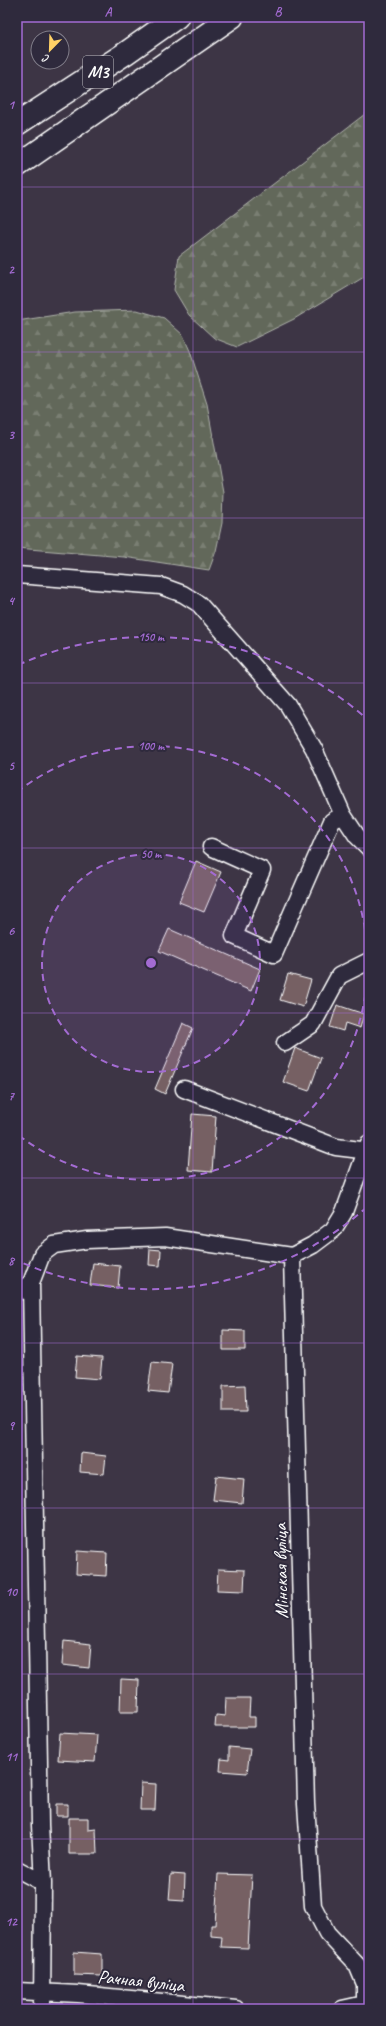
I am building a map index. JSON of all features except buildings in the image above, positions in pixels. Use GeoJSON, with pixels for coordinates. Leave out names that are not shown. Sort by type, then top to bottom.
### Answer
{"type":"FeatureCollection","features":[{"type":"Feature","properties":{"kind":"highway","name":"М3"},"geometry":{"type":"LineString","coordinates":[[17,124],[126,53],[177,17]]}},
{"type":"Feature","properties":{"kind":"highway","name":"М3"},"geometry":{"type":"LineString","coordinates":[[17,166],[232,17]]}},
{"type":"Feature","properties":{"kind":"street"},"geometry":{"type":"LineString","coordinates":[[17,575],[161,586],[183,594],[199,604],[288,705],[314,748],[343,815],[357,836],[369,848]]}},
{"type":"Feature","properties":{"kind":"street"},"geometry":{"type":"LineString","coordinates":[[211,847],[262,870],[234,936],[274,954],[332,821],[343,815]]}},
{"type":"Feature","properties":{"kind":"street"},"geometry":{"type":"LineString","coordinates":[[285,1042],[313,1024],[339,976],[369,962]]}},
{"type":"Feature","properties":{"kind":"street"},"geometry":{"type":"LineString","coordinates":[[42,2009],[43,1883],[40,1825],[32,1283],[42,1254],[54,1245],[87,1240],[165,1237],[292,1256],[313,1245],[333,1230],[344,1212],[368,1148],[336,1147],[184,1089]]}},
{"type":"Feature","properties":{"kind":"street","name":"Мінская вуліца"},"geometry":{"type":"LineString","coordinates":[[292,1256],[306,1804],[313,1906],[327,1933],[357,1965],[365,1984],[367,2003]]}},
{"type":"Feature","properties":{"kind":"street"},"geometry":{"type":"LineString","coordinates":[[17,1292],[32,1283]]}},
{"type":"Feature","properties":{"kind":"street"},"geometry":{"type":"LineString","coordinates":[[17,1869],[43,1883]]}},
{"type":"Feature","properties":{"kind":"street","name":"Рачная вуліца"},"geometry":{"type":"LineString","coordinates":[[17,1991],[78,1994],[236,2009]]}},
{"type":"Feature","properties":{"kind":"street"},"geometry":{"type":"LineString","coordinates":[[342,2009],[367,2003]]}},
{"type":"Feature","properties":{"kind":"green space"},"geometry":{"type":"Polygon","coordinates":[[[369,111],[369,274],[294,319],[237,347],[214,338],[189,315],[174,290],[179,256],[369,111]]]}},
{"type":"Feature","properties":{"kind":"green space"},"geometry":{"type":"Polygon","coordinates":[[[137,310],[164,318],[183,335],[190,351],[207,404],[223,492],[222,523],[216,551],[209,570],[124,557],[17,548],[17,321],[75,312],[137,310]]]}}]}
